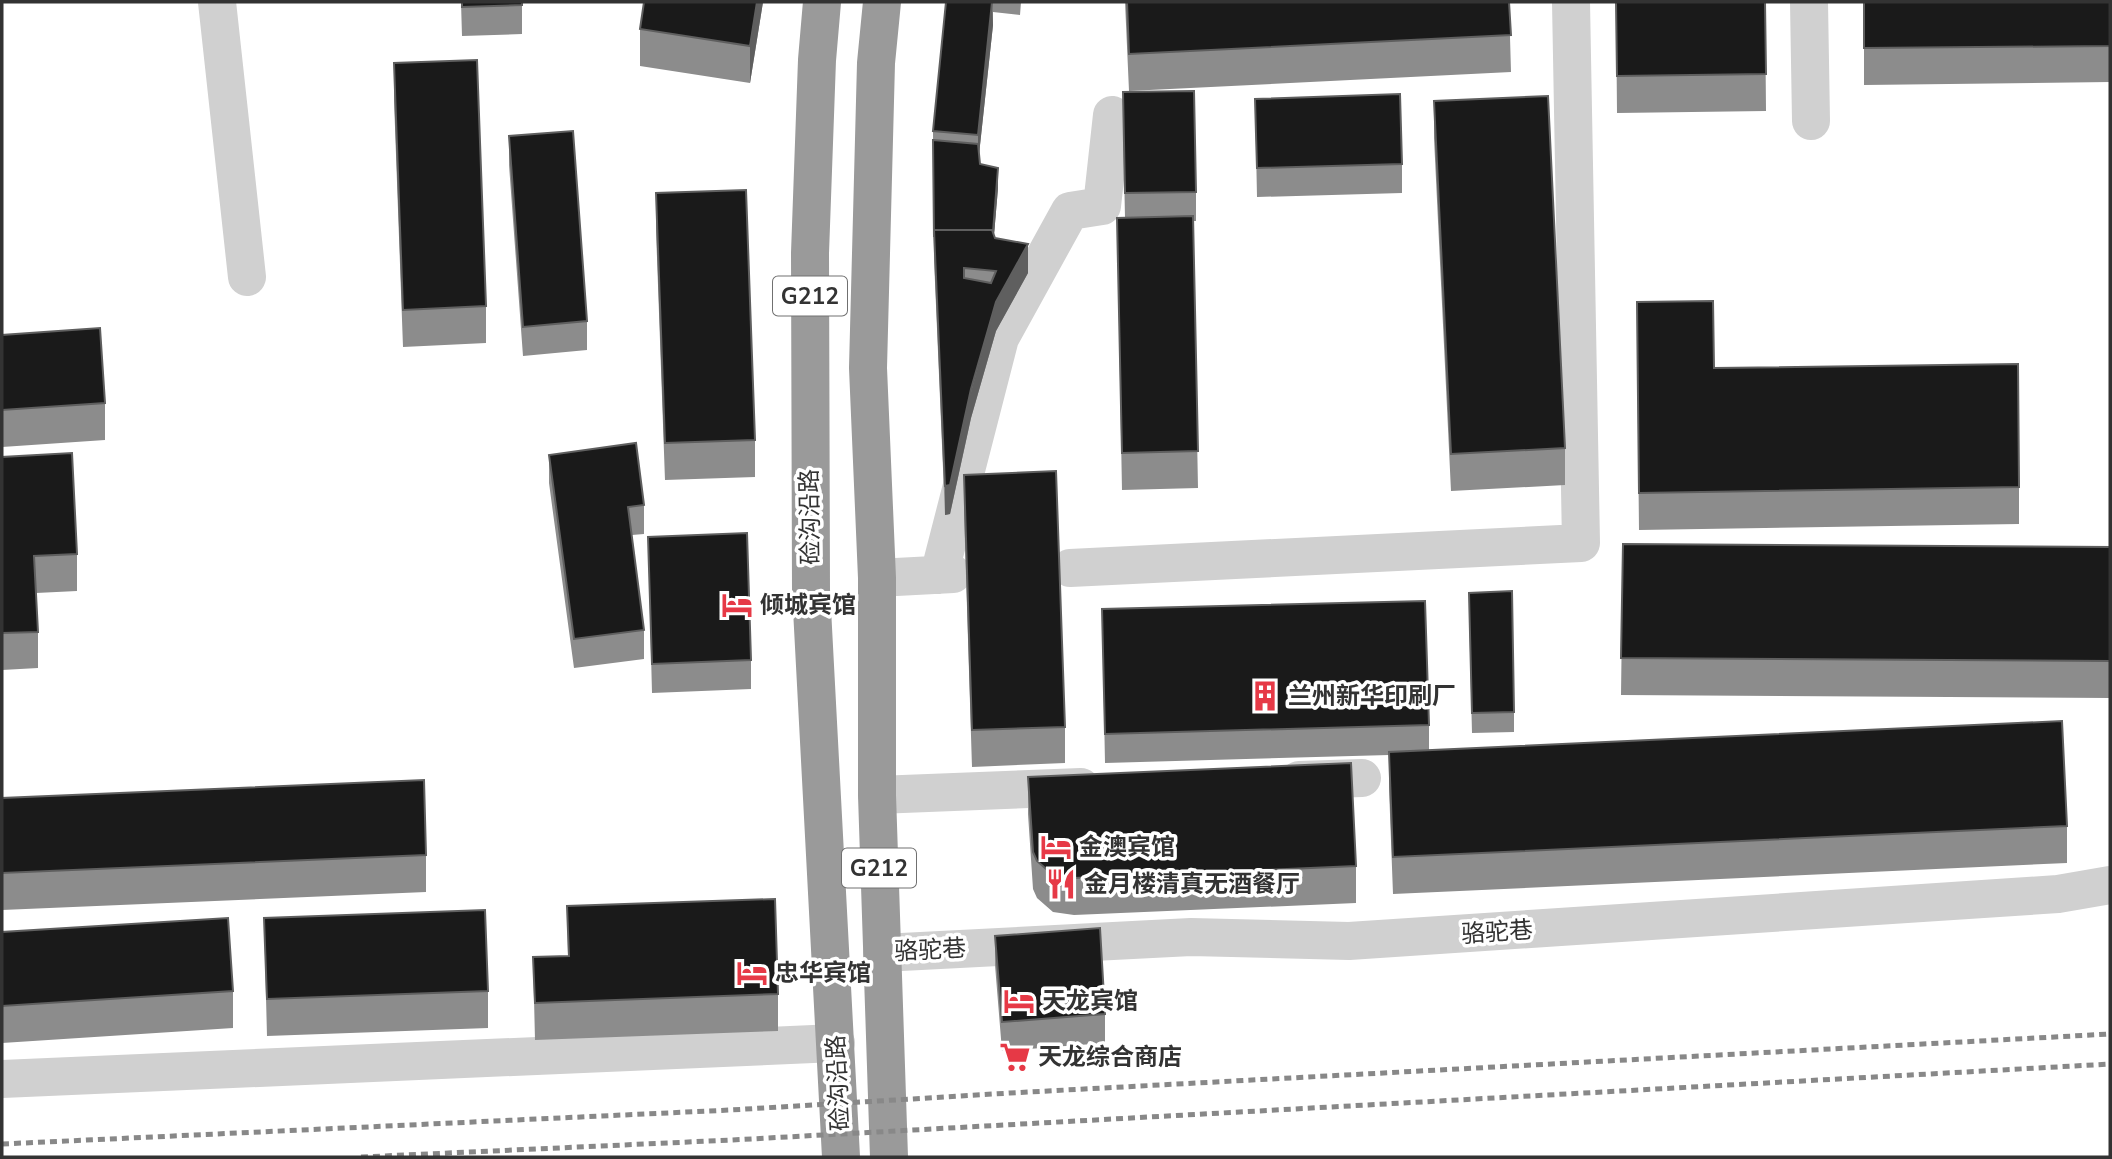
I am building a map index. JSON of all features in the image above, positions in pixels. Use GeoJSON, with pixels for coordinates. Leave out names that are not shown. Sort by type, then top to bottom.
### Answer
{"type":"FeatureCollection","features":[{"type":"Feature","properties":{"kind":"highway","name":"硷沟沿路"},"geometry":{"type":"LineString","coordinates":[[822,2],[817,60],[810,253],[811,590],[841,1157]]}},
{"type":"Feature","properties":{"kind":"highway","name":"硷沟沿路"},"geometry":{"type":"LineString","coordinates":[[881,2],[876,63],[868,368],[877,578],[877,794],[889,1157]]}},
{"type":"Feature","properties":{"kind":"street"},"geometry":{"type":"LineString","coordinates":[[217,2],[247,277]]}},
{"type":"Feature","properties":{"kind":"street"},"geometry":{"type":"LineString","coordinates":[[1070,568],[1581,543],[1571,2]]}},
{"type":"Feature","properties":{"kind":"street"},"geometry":{"type":"LineString","coordinates":[[1809,2],[1811,121]]}},
{"type":"Feature","properties":{"kind":"street"},"geometry":{"type":"LineString","coordinates":[[877,578],[946,575],[1000,338],[1070,211],[1102,206],[1112,115]]}},
{"type":"Feature","properties":{"kind":"street"},"geometry":{"type":"LineString","coordinates":[[1265,781],[1362,778]]}},
{"type":"Feature","properties":{"kind":"street"},"geometry":{"type":"LineString","coordinates":[[877,794],[1112,786]]}},
{"type":"Feature","properties":{"kind":"street","name":"骆驼巷"},"geometry":{"type":"LineString","coordinates":[[882,953],[1191,937],[1349,941],[2045,895],[2110,885]]}},
{"type":"Feature","properties":{"kind":"street"},"geometry":{"type":"LineString","coordinates":[[2,1079],[836,1043]]}},
{"type":"Feature","properties":{"kind":"building"},"geometry":{"type":"Polygon","coordinates":[[[462,2],[522,2],[522,5],[462,7],[462,2]]]}},
{"type":"Feature","properties":{"kind":"building"},"geometry":{"type":"Polygon","coordinates":[[[644,2],[757,2],[750,46],[640,29],[644,2]]]}},
{"type":"Feature","properties":{"kind":"building"},"geometry":{"type":"Polygon","coordinates":[[[946,2],[992,2],[978,135],[933,131],[946,2]]]}},
{"type":"Feature","properties":{"kind":"building"},"geometry":{"type":"Polygon","coordinates":[[[1127,2],[1509,2],[1511,35],[1129,54],[1127,2]]]}},
{"type":"Feature","properties":{"kind":"building"},"geometry":{"type":"Polygon","coordinates":[[[1616,2],[1765,2],[1766,74],[1617,76],[1616,2]]]}},
{"type":"Feature","properties":{"kind":"building"},"geometry":{"type":"Polygon","coordinates":[[[1864,2],[2110,2],[2110,46],[1864,48],[1864,2]]]}},
{"type":"Feature","properties":{"kind":"building"},"geometry":{"type":"Polygon","coordinates":[[[477,60],[486,306],[403,310],[394,63],[477,60]]]}},
{"type":"Feature","properties":{"kind":"building"},"geometry":{"type":"Polygon","coordinates":[[[1194,91],[1196,192],[1125,193],[1123,92],[1194,91]]]}},
{"type":"Feature","properties":{"kind":"building"},"geometry":{"type":"Polygon","coordinates":[[[1400,94],[1402,164],[1257,168],[1255,99],[1400,94]]]}},
{"type":"Feature","properties":{"kind":"building"},"geometry":{"type":"Polygon","coordinates":[[[1548,96],[1565,448],[1451,454],[1434,101],[1548,96]]]}},
{"type":"Feature","properties":{"kind":"building"},"geometry":{"type":"Polygon","coordinates":[[[573,131],[587,321],[523,327],[509,136],[573,131]]]}},
{"type":"Feature","properties":{"kind":"building"},"geometry":{"type":"Polygon","coordinates":[[[933,140],[978,144],[980,164],[998,168],[993,232],[934,230],[934,237],[933,140]]]}},
{"type":"Feature","properties":{"kind":"building"},"geometry":{"type":"Polygon","coordinates":[[[746,190],[755,440],[665,443],[656,193],[746,190]]]}},
{"type":"Feature","properties":{"kind":"building"},"geometry":{"type":"Polygon","coordinates":[[[1193,216],[1198,451],[1122,453],[1117,218],[1193,216]]]}},
{"type":"Feature","properties":{"kind":"building"},"geometry":{"type":"Polygon","coordinates":[[[934,230],[992,230],[995,238],[1028,244],[996,302],[971,389],[950,485],[945,486],[934,230]],[[964,268],[964,278],[991,283],[996,271],[964,268]]]}},
{"type":"Feature","properties":{"kind":"building"},"geometry":{"type":"Polygon","coordinates":[[[1713,301],[1714,368],[2018,364],[2019,487],[1639,493],[1637,302],[1713,301]]]}},
{"type":"Feature","properties":{"kind":"building"},"geometry":{"type":"Polygon","coordinates":[[[100,328],[105,403],[2,410],[2,335],[100,328]]]}},
{"type":"Feature","properties":{"kind":"building"},"geometry":{"type":"Polygon","coordinates":[[[636,443],[644,505],[628,507],[644,630],[574,639],[549,455],[636,443]]]}},
{"type":"Feature","properties":{"kind":"building"},"geometry":{"type":"Polygon","coordinates":[[[72,453],[77,554],[34,556],[38,632],[2,633],[2,457],[72,453]]]}},
{"type":"Feature","properties":{"kind":"building"},"geometry":{"type":"Polygon","coordinates":[[[1056,471],[1065,727],[972,730],[964,475],[1056,471]]]}},
{"type":"Feature","properties":{"kind":"building"},"geometry":{"type":"Polygon","coordinates":[[[747,533],[751,660],[652,664],[648,537],[747,533]]]}},
{"type":"Feature","properties":{"kind":"building"},"geometry":{"type":"Polygon","coordinates":[[[1623,544],[2110,547],[2110,661],[1621,658],[1623,544]]]}},
{"type":"Feature","properties":{"kind":"building"},"geometry":{"type":"Polygon","coordinates":[[[1512,591],[1514,712],[1472,713],[1469,593],[1512,591]]]}},
{"type":"Feature","properties":{"kind":"building","name":"兰州新华印刷厂"},"geometry":{"type":"Polygon","coordinates":[[[1425,601],[1429,725],[1105,734],[1102,609],[1425,601]]]}},
{"type":"Feature","properties":{"kind":"building"},"geometry":{"type":"Polygon","coordinates":[[[2062,721],[2067,826],[1393,857],[1389,752],[2062,721]]]}},
{"type":"Feature","properties":{"kind":"building"},"geometry":{"type":"Polygon","coordinates":[[[1351,763],[1356,866],[1074,878],[1053,875],[1037,861],[1033,852],[1028,777],[1351,763]]]}},
{"type":"Feature","properties":{"kind":"building"},"geometry":{"type":"Polygon","coordinates":[[[424,780],[426,855],[2,873],[2,798],[424,780]]]}},
{"type":"Feature","properties":{"kind":"building"},"geometry":{"type":"Polygon","coordinates":[[[775,899],[778,994],[535,1003],[533,957],[569,956],[567,906],[775,899]]]}},
{"type":"Feature","properties":{"kind":"building"},"geometry":{"type":"Polygon","coordinates":[[[485,910],[488,991],[267,999],[264,918],[485,910]]]}},
{"type":"Feature","properties":{"kind":"building"},"geometry":{"type":"Polygon","coordinates":[[[228,918],[233,991],[2,1006],[2,932],[228,918]]]}},
{"type":"Feature","properties":{"kind":"building"},"geometry":{"type":"Polygon","coordinates":[[[1100,928],[1105,1014],[1002,1022],[995,936],[1100,928]]]}},
{"type":"Feature","properties":{"kind":"railway"},"geometry":{"type":"LineString","coordinates":[[2,1144],[730,1110],[2110,1034]]}},
{"type":"Feature","properties":{"kind":"railway"},"geometry":{"type":"LineString","coordinates":[[361,1157],[732,1140],[2110,1064]]}},
{"type":"Feature","properties":{"kind":"place","name":"倾城宾馆"},"geometry":{"type":"Point","coordinates":[737,605]}},
{"type":"Feature","properties":{"kind":"place","name":"兰州新华印刷厂"},"geometry":{"type":"Point","coordinates":[1265,696]}},
{"type":"Feature","properties":{"kind":"place","name":"金澳宾馆"},"geometry":{"type":"Point","coordinates":[1056,847]}},
{"type":"Feature","properties":{"kind":"place","name":"金月楼清真无酒餐厅"},"geometry":{"type":"Point","coordinates":[1061,884]}},
{"type":"Feature","properties":{"kind":"place","name":"忠华宾馆"},"geometry":{"type":"Point","coordinates":[752,973]}},
{"type":"Feature","properties":{"kind":"place","name":"天龙宾馆"},"geometry":{"type":"Point","coordinates":[1019,1001]}},
{"type":"Feature","properties":{"kind":"place","name":"天龙综合商店"},"geometry":{"type":"Point","coordinates":[1015,1057]}}]}
